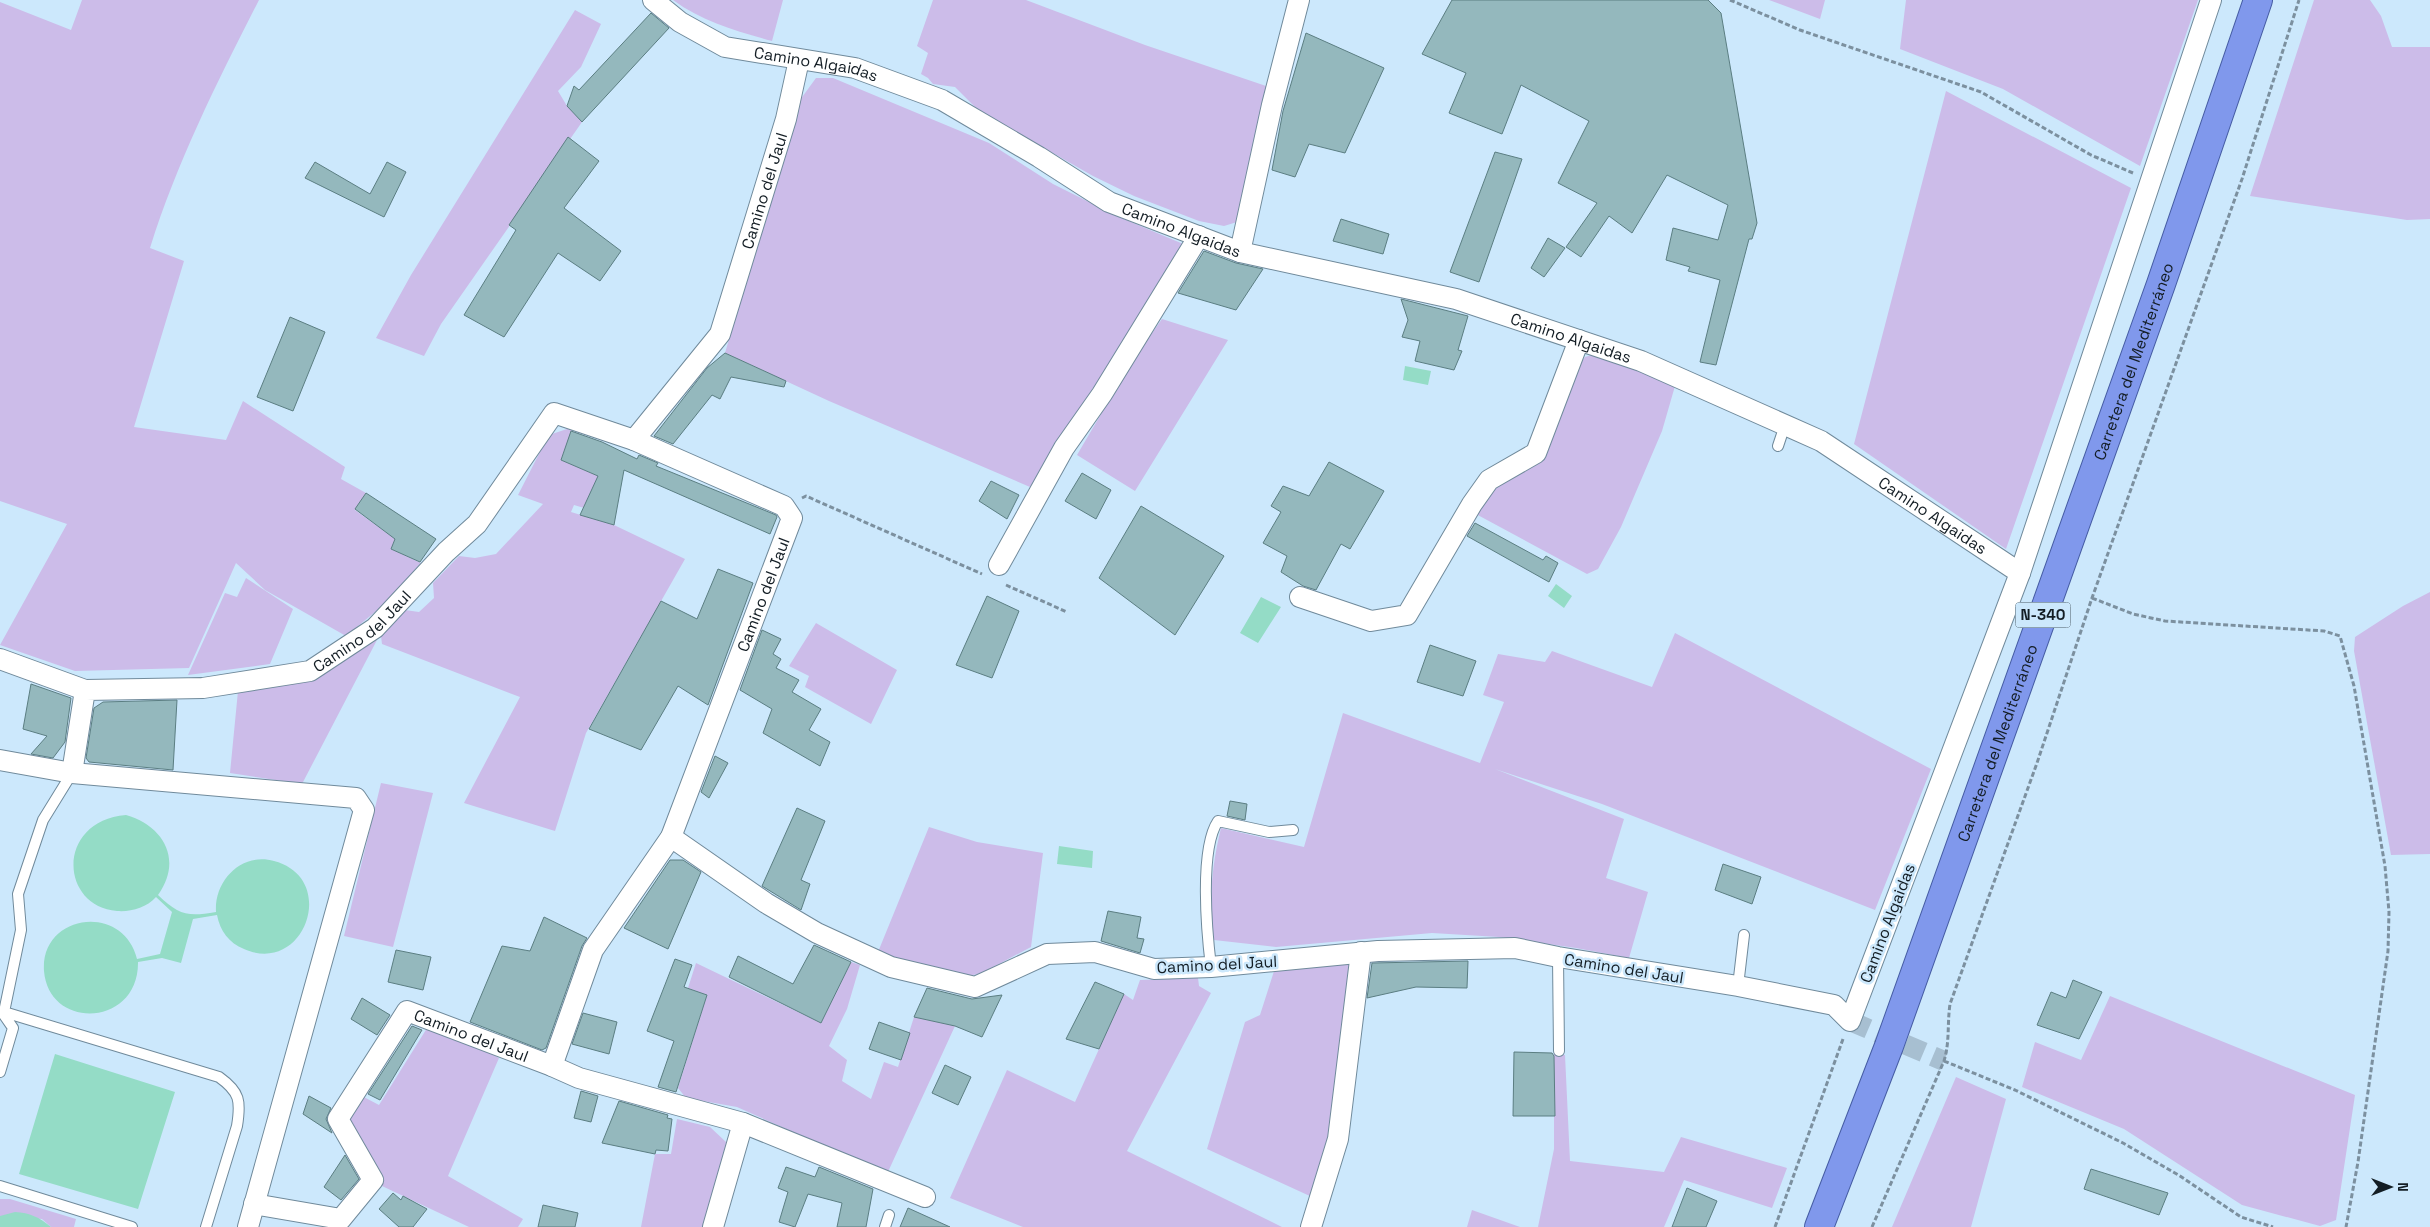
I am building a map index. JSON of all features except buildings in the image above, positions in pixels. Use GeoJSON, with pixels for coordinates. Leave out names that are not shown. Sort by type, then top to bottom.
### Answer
{"type":"FeatureCollection","features":[{"type":"Feature","properties":{"kind":"highway","name":"Carretera del Mediterráneo"},"geometry":{"type":"LineString","coordinates":[[1819,1227],[1906,999],[2162,284],[2258,0]]}},
{"type":"Feature","properties":{"kind":"street","name":"Camino Algaidas"},"geometry":{"type":"LineString","coordinates":[[653,0],[680,22],[725,47],[855,68],[942,100],[1039,157],[1109,202],[1240,252],[1456,299],[1641,361],[1821,441],[2020,573],[1850,1021]]}},
{"type":"Feature","properties":{"kind":"street"},"geometry":{"type":"LineString","coordinates":[[1240,252],[1272,105],[1299,0]]}},
{"type":"Feature","properties":{"kind":"street"},"geometry":{"type":"LineString","coordinates":[[2020,573],[2210,0]]}},
{"type":"Feature","properties":{"kind":"street","name":"Camino del Jaul"},"geometry":{"type":"LineString","coordinates":[[634,440],[720,334],[786,120],[800,60]]}},
{"type":"Feature","properties":{"kind":"street"},"geometry":{"type":"LineString","coordinates":[[992,570],[1064,448],[1102,394],[1199,236]]}},
{"type":"Feature","properties":{"kind":"street"},"geometry":{"type":"LineString","coordinates":[[1300,597],[1371,621],[1407,615],[1472,504],[1489,480],[1536,453],[1580,340]]}},
{"type":"Feature","properties":{"kind":"street","name":"Camino del Jaul"},"geometry":{"type":"LineString","coordinates":[[85,690],[203,688],[310,671],[375,628],[446,552],[477,524],[554,413],[634,440],[784,506],[792,518],[671,837],[593,950],[552,1066],[407,1011],[338,1119],[373,1180],[340,1218],[254,1204]]}},
{"type":"Feature","properties":{"kind":"street"},"geometry":{"type":"LineString","coordinates":[[0,660],[85,690],[72,773]]}},
{"type":"Feature","properties":{"kind":"street"},"geometry":{"type":"LineString","coordinates":[[0,760],[72,773],[356,798],[364,810],[248,1227]]}},
{"type":"Feature","properties":{"kind":"street","name":"Camino del Jaul"},"geometry":{"type":"LineString","coordinates":[[671,837],[766,903],[817,934],[890,967],[975,987],[1047,954],[1095,952],[1154,969],[1210,968],[1361,952],[1515,948],[1558,957],[1738,986],[1834,1005],[1850,1021]]}},
{"type":"Feature","properties":{"kind":"street"},"geometry":{"type":"LineString","coordinates":[[1311,1227],[1338,1139],[1361,952]]}},
{"type":"Feature","properties":{"kind":"street"},"geometry":{"type":"LineString","coordinates":[[552,1066],[579,1078],[743,1123],[925,1197]]}},
{"type":"Feature","properties":{"kind":"street"},"geometry":{"type":"LineString","coordinates":[[713,1227],[743,1123]]}},
{"type":"Feature","properties":{"kind":"lane"},"geometry":{"type":"LineString","coordinates":[[1778,446],[1785,425]]}},
{"type":"Feature","properties":{"kind":"lane"},"geometry":{"type":"LineString","coordinates":[[0,1072],[13,1028],[2,1012],[20,930],[18,894],[43,820],[72,773]]}},
{"type":"Feature","properties":{"kind":"lane"},"geometry":{"type":"LineString","coordinates":[[1210,968],[1206,926],[1206,891],[1207,865],[1214,827],[1218,821],[1269,832],[1293,830]]}},
{"type":"Feature","properties":{"kind":"lane"},"geometry":{"type":"LineString","coordinates":[[1738,986],[1744,935]]}},
{"type":"Feature","properties":{"kind":"lane"},"geometry":{"type":"LineString","coordinates":[[1558,957],[1559,1051]]}},
{"type":"Feature","properties":{"kind":"lane"},"geometry":{"type":"LineString","coordinates":[[2,1012],[219,1077],[234,1087],[240,1108],[237,1126],[206,1227]]}},
{"type":"Feature","properties":{"kind":"lane"},"geometry":{"type":"LineString","coordinates":[[0,1186],[132,1227]]}},
{"type":"Feature","properties":{"kind":"lane"},"geometry":{"type":"LineString","coordinates":[[885,1227],[889,1215]]}},
{"type":"Feature","properties":{"kind":"path"},"geometry":{"type":"LineString","coordinates":[[1730,0],[1800,30],[1981,92],[2091,155],[2150,181]]}},
{"type":"Feature","properties":{"kind":"path"},"geometry":{"type":"LineString","coordinates":[[1872,1227],[1944,1061],[1950,1042],[1947,1027],[1950,1004],[2037,763],[2092,598],[2242,179],[2299,0]]}},
{"type":"Feature","properties":{"kind":"path"},"geometry":{"type":"LineString","coordinates":[[784,506],[806,496],[992,570]]}},
{"type":"Feature","properties":{"kind":"path"},"geometry":{"type":"LineString","coordinates":[[1004,584],[1067,612]]}},
{"type":"Feature","properties":{"kind":"path"},"geometry":{"type":"LineString","coordinates":[[2092,598],[2133,614],[2165,621],[2324,632],[2340,636],[2354,686],[2385,866],[2389,912],[2388,951],[2358,1162],[2346,1227]]}},
{"type":"Feature","properties":{"kind":"path"},"geometry":{"type":"LineString","coordinates":[[1776,1227],[1850,1021]]}},
{"type":"Feature","properties":{"kind":"path"},"geometry":{"type":"LineString","coordinates":[[1944,1061],[2015,1090],[2123,1143],[2180,1176],[2241,1217],[2273,1227]]}},
{"type":"Feature","properties":{"kind":"shaded area"},"geometry":{"type":"Polygon","coordinates":[[[82,0],[259,0],[186,153],[150,248],[184,261],[134,427],[226,440],[243,401],[345,467],[341,479],[366,493],[355,510],[395,539],[391,549],[421,563],[381,607],[346,636],[265,590],[236,563],[189,668],[75,671],[0,645],[67,524],[0,501],[0,2],[71,30],[82,0]]]}},
{"type":"Feature","properties":{"kind":"shaded area"},"geometry":{"type":"Polygon","coordinates":[[[673,0],[783,0],[772,41],[708,20],[673,0]]]}},
{"type":"Feature","properties":{"kind":"shaded area"},"geometry":{"type":"Polygon","coordinates":[[[933,0],[1026,0],[1145,45],[1269,87],[1237,222],[1224,226],[1199,221],[1134,196],[1093,176],[979,111],[955,87],[933,84],[921,74],[928,53],[917,46],[933,0]]]}},
{"type":"Feature","properties":{"kind":"shaded area"},"geometry":{"type":"Polygon","coordinates":[[[1769,0],[1825,0],[1820,19],[1769,0]]]}},
{"type":"Feature","properties":{"kind":"shaded area"},"geometry":{"type":"Polygon","coordinates":[[[1906,0],[2198,0],[2140,166],[2003,89],[1900,49],[1906,0]]]}},
{"type":"Feature","properties":{"kind":"shaded area"},"geometry":{"type":"Polygon","coordinates":[[[2314,0],[2370,0],[2381,16],[2392,47],[2430,47],[2430,219],[2407,220],[2250,196],[2314,0]]]}},
{"type":"Feature","properties":{"kind":"shaded area"},"geometry":{"type":"Polygon","coordinates":[[[575,10],[601,24],[581,67],[558,91],[567,106],[582,122],[441,324],[424,356],[376,338],[411,275],[575,10]]]}},
{"type":"Feature","properties":{"kind":"shaded area"},"geometry":{"type":"Polygon","coordinates":[[[816,78],[833,78],[989,143],[1053,184],[1119,217],[1188,246],[1030,487],[829,401],[725,353],[800,100],[816,78]]]}},
{"type":"Feature","properties":{"kind":"shaded area"},"geometry":{"type":"Polygon","coordinates":[[[1946,91],[2131,188],[2006,549],[1854,444],[1946,91]]]}},
{"type":"Feature","properties":{"kind":"shaded area"},"geometry":{"type":"Polygon","coordinates":[[[1162,319],[1228,340],[1135,491],[1077,455],[1131,363],[1162,319]]]}},
{"type":"Feature","properties":{"kind":"shaded area"},"geometry":{"type":"Polygon","coordinates":[[[1599,353],[1675,386],[1662,431],[1621,527],[1598,569],[1587,574],[1474,513],[1493,485],[1527,468],[1574,373],[1585,357],[1599,353]]]}},
{"type":"Feature","properties":{"kind":"shaded area"},"geometry":{"type":"Polygon","coordinates":[[[1405,366],[1431,371],[1428,385],[1403,380],[1405,366]]]}},
{"type":"Feature","properties":{"kind":"shaded area"},"geometry":{"type":"Polygon","coordinates":[[[573,427],[561,460],[621,486],[584,508],[574,505],[571,512],[614,525],[685,559],[586,733],[555,831],[464,803],[520,697],[382,644],[381,636],[405,610],[419,612],[434,598],[433,583],[459,556],[475,558],[496,554],[543,504],[518,495],[542,448],[552,434],[573,427]]]}},
{"type":"Feature","properties":{"kind":"shaded area"},"geometry":{"type":"Polygon","coordinates":[[[246,578],[293,609],[270,664],[188,675],[225,593],[237,597],[246,578]]]}},
{"type":"Feature","properties":{"kind":"shaded area"},"geometry":{"type":"Polygon","coordinates":[[[1556,584],[1572,596],[1564,608],[1548,596],[1556,584]]]}},
{"type":"Feature","properties":{"kind":"shaded area"},"geometry":{"type":"Polygon","coordinates":[[[2430,592],[2430,854],[2391,855],[2354,651],[2355,637],[2403,606],[2430,592]]]}},
{"type":"Feature","properties":{"kind":"shaded area"},"geometry":{"type":"Polygon","coordinates":[[[1261,597],[1281,607],[1258,643],[1240,633],[1261,597]]]}},
{"type":"Feature","properties":{"kind":"shaded area"},"geometry":{"type":"Polygon","coordinates":[[[816,623],[897,670],[871,724],[805,687],[809,676],[789,666],[816,623]]]}},
{"type":"Feature","properties":{"kind":"shaded area"},"geometry":{"type":"Polygon","coordinates":[[[1675,633],[1931,769],[1875,910],[1602,804],[1495,769],[1624,819],[1606,878],[1648,892],[1629,958],[1499,937],[1432,933],[1276,947],[1214,940],[1211,898],[1215,855],[1221,828],[1304,847],[1343,713],[1480,763],[1504,702],[1483,695],[1498,654],[1545,662],[1552,651],[1652,687],[1675,633]]]}},
{"type":"Feature","properties":{"kind":"shaded area"},"geometry":{"type":"Polygon","coordinates":[[[377,640],[302,784],[230,773],[238,691],[317,676],[377,640]]]}},
{"type":"Feature","properties":{"kind":"shaded area"},"geometry":{"type":"Polygon","coordinates":[[[381,783],[433,793],[393,947],[344,936],[381,783]]]}},
{"type":"Feature","properties":{"kind":"shaded area"},"geometry":{"type":"Polygon","coordinates":[[[126,815],[151,827],[166,846],[169,857],[169,869],[158,895],[172,907],[184,913],[216,912],[220,889],[225,879],[232,871],[251,861],[262,859],[274,861],[294,871],[305,886],[309,903],[306,921],[297,938],[284,949],[265,954],[244,949],[230,940],[220,926],[217,915],[193,919],[181,963],[162,958],[138,962],[134,984],[124,999],[110,1009],[93,1013],[76,1012],[61,1004],[50,991],[44,971],[46,952],[55,937],[68,927],[84,922],[100,923],[116,929],[129,941],[137,959],[160,954],[172,912],[156,897],[138,909],[117,911],[98,906],[84,895],[76,880],[74,863],[77,847],[87,832],[103,821],[126,815]]]}},
{"type":"Feature","properties":{"kind":"shaded area"},"geometry":{"type":"Polygon","coordinates":[[[929,827],[977,842],[1043,853],[1031,947],[983,972],[970,976],[943,975],[930,972],[878,952],[929,827]]]}},
{"type":"Feature","properties":{"kind":"shaded area"},"geometry":{"type":"Polygon","coordinates":[[[1059,846],[1093,851],[1092,868],[1057,864],[1059,846]]]}},
{"type":"Feature","properties":{"kind":"shaded area"},"geometry":{"type":"Polygon","coordinates":[[[1354,959],[1332,1133],[1312,1197],[1207,1149],[1245,1022],[1260,1015],[1275,968],[1354,959]]]}},
{"type":"Feature","properties":{"kind":"shaded area"},"geometry":{"type":"Polygon","coordinates":[[[851,962],[860,965],[847,1009],[829,1046],[847,1060],[842,1081],[871,1099],[884,1062],[898,1067],[914,1017],[955,1026],[887,1174],[737,1107],[686,1098],[678,1088],[707,995],[688,988],[696,963],[821,1023],[851,962]]]}},
{"type":"Feature","properties":{"kind":"shaded area"},"geometry":{"type":"Polygon","coordinates":[[[1198,978],[1199,986],[1211,993],[1127,1151],[1282,1227],[1023,1227],[950,1198],[1007,1070],[1075,1102],[1124,994],[1133,1000],[1140,980],[1198,978]]]}},
{"type":"Feature","properties":{"kind":"shaded area"},"geometry":{"type":"Polygon","coordinates":[[[2110,996],[2355,1095],[2336,1220],[2320,1226],[2242,1205],[2124,1129],[2022,1087],[2035,1042],[2081,1060],[2110,996]]]}},
{"type":"Feature","properties":{"kind":"shaded area"},"geometry":{"type":"Polygon","coordinates":[[[429,1025],[476,1045],[499,1058],[448,1176],[523,1219],[518,1227],[469,1227],[382,1186],[383,1176],[348,1119],[360,1095],[379,1105],[429,1025]]]}},
{"type":"Feature","properties":{"kind":"shaded area"},"geometry":{"type":"Polygon","coordinates":[[[1554,1053],[1565,1055],[1570,1161],[1664,1172],[1681,1137],[1787,1168],[1772,1208],[1684,1180],[1664,1227],[1538,1227],[1554,1149],[1554,1053]]]}},
{"type":"Feature","properties":{"kind":"shaded area"},"geometry":{"type":"Polygon","coordinates":[[[55,1054],[175,1092],[138,1209],[19,1174],[55,1054]]]}},
{"type":"Feature","properties":{"kind":"shaded area"},"geometry":{"type":"Polygon","coordinates":[[[1956,1077],[2006,1099],[1971,1227],[1892,1227],[1956,1077]]]}},
{"type":"Feature","properties":{"kind":"shaded area"},"geometry":{"type":"Polygon","coordinates":[[[677,1119],[710,1127],[726,1142],[724,1171],[705,1227],[641,1227],[655,1154],[671,1154],[677,1119]]]}},
{"type":"Feature","properties":{"kind":"shaded area"},"geometry":{"type":"Polygon","coordinates":[[[0,1199],[10,1199],[76,1219],[74,1227],[51,1227],[42,1219],[0,1216],[0,1199]]]}},
{"type":"Feature","properties":{"kind":"shaded area"},"geometry":{"type":"Polygon","coordinates":[[[1472,1210],[1520,1227],[1467,1227],[1472,1210]]]}},
{"type":"Feature","properties":{"kind":"shaded area"},"geometry":{"type":"Polygon","coordinates":[[[15,1212],[34,1216],[51,1227],[0,1227],[0,1216],[15,1212]]]}},
{"type":"Feature","properties":{"kind":"tunnel"},"geometry":{"type":"LineString","coordinates":[[1850,1021],[1944,1061]]}}]}
